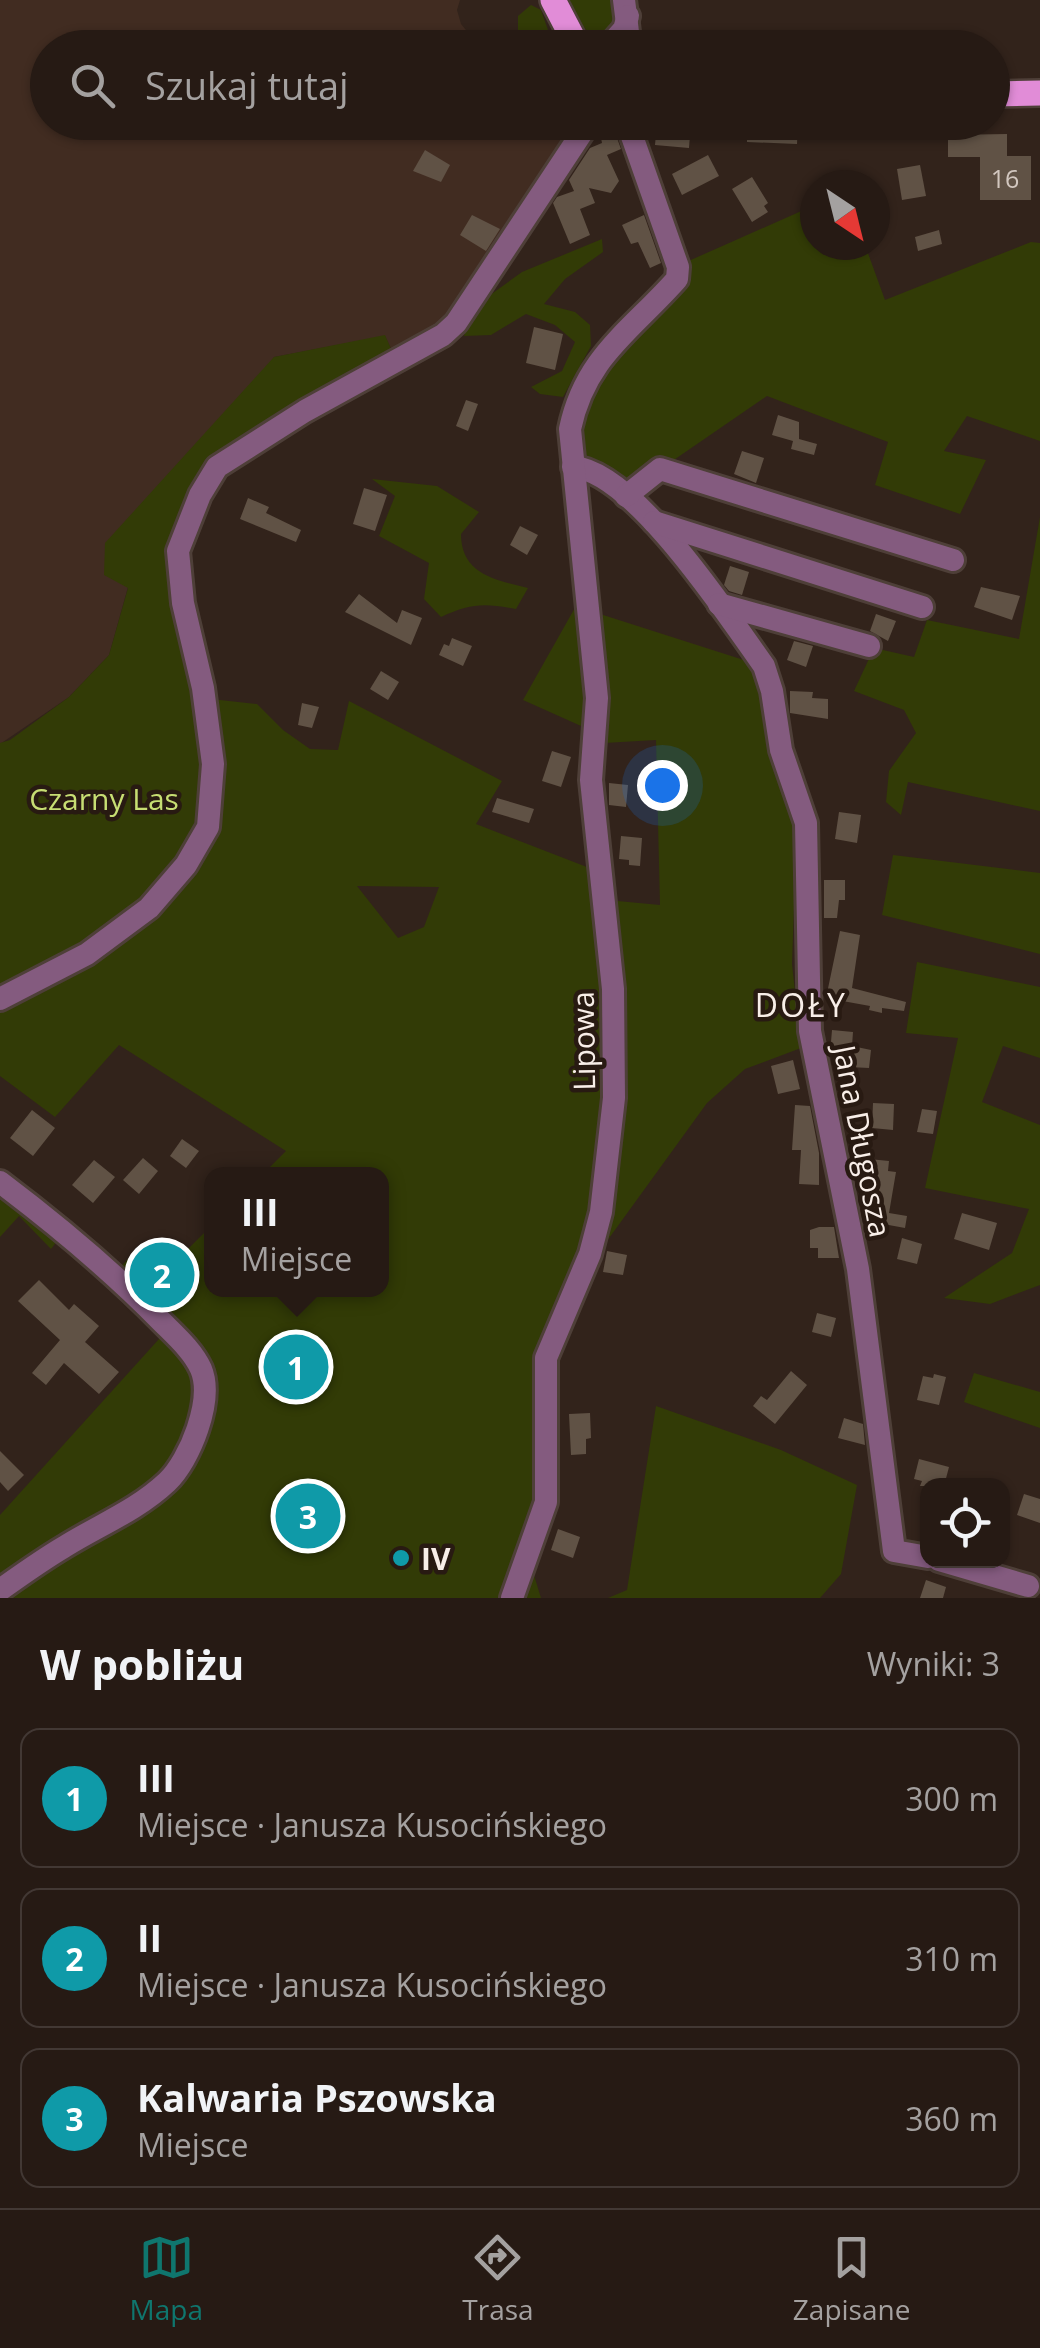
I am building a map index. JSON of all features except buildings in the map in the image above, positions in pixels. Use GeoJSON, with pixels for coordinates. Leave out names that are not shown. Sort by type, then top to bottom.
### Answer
{"type":"FeatureCollection","features":[{"type":"Feature","properties":{"kind":"main road"},"geometry":{"type":"LineString","coordinates":[[553,0],[569,30]]}},
{"type":"Feature","properties":{"kind":"main road"},"geometry":{"type":"LineString","coordinates":[[1010,94],[1040,93]]}},
{"type":"Feature","properties":{"kind":"street"},"geometry":{"type":"LineString","coordinates":[[0,999],[88,954],[149,908],[186,865],[208,827],[213,764],[204,688],[183,603],[178,551],[200,495],[217,467],[305,411],[443,336],[456,323],[577,140]]}},
{"type":"Feature","properties":{"kind":"street"},"geometry":{"type":"LineString","coordinates":[[573,467],[570,429],[575,404],[594,366],[677,279],[678,267],[633,140]]}},
{"type":"Feature","properties":{"kind":"street","name":"Jana Długosza"},"geometry":{"type":"LineString","coordinates":[[573,467],[587,468],[654,522],[764,666],[772,691],[782,750],[806,824],[810,1031],[858,1269],[894,1551],[920,1556]]}},
{"type":"Feature","properties":{"kind":"street","name":"Lipowa"},"geometry":{"type":"LineString","coordinates":[[512,1598],[546,1502],[546,1358],[590,1254],[602,1212],[614,1098],[613,989],[591,780],[597,698],[573,467]]}},
{"type":"Feature","properties":{"kind":"street"},"geometry":{"type":"LineString","coordinates":[[626,496],[660,469],[953,560]]}},
{"type":"Feature","properties":{"kind":"street"},"geometry":{"type":"LineString","coordinates":[[654,522],[922,606]]}},
{"type":"Feature","properties":{"kind":"street"},"geometry":{"type":"LineString","coordinates":[[719,604],[869,646]]}},
{"type":"Feature","properties":{"kind":"street"},"geometry":{"type":"LineString","coordinates":[[0,1182],[65,1232],[192,1354],[203,1374],[205,1405],[194,1438],[170,1479],[121,1517],[64,1546],[0,1590]]}},
{"type":"Feature","properties":{"kind":"street"},"geometry":{"type":"LineString","coordinates":[[966,1568],[1028,1586]]}},
{"type":"Feature","properties":{"kind":"shaded area"},"geometry":{"type":"Polygon","coordinates":[[[0,0],[460,0],[457,10],[466,30],[30,30],[30,140],[561,140],[564,144],[442,325],[392,351],[385,336],[274,357],[128,587],[109,655],[69,697],[0,744],[0,0]]]}},
{"type":"Feature","properties":{"kind":"green space"},"geometry":{"type":"Polygon","coordinates":[[[566,0],[614,0],[617,15],[612,29],[586,30],[573,18],[566,0]]]}},
{"type":"Feature","properties":{"kind":"green space"},"geometry":{"type":"Polygon","coordinates":[[[531,5],[541,10],[548,30],[518,30],[518,16],[531,5]]]}},
{"type":"Feature","properties":{"kind":"green space"},"geometry":{"type":"Polygon","coordinates":[[[800,212],[800,260],[870,260],[885,300],[1031,242],[1040,243],[1040,441],[967,416],[944,451],[986,460],[960,514],[875,485],[888,442],[767,396],[636,486],[619,484],[580,449],[576,429],[593,386],[684,263],[800,212]]]}},
{"type":"Feature","properties":{"kind":"green space"},"geometry":{"type":"Polygon","coordinates":[[[602,239],[603,252],[565,279],[544,304],[575,312],[590,325],[591,346],[563,397],[540,394],[531,387],[562,371],[575,342],[555,325],[526,314],[491,335],[464,336],[472,308],[522,272],[602,239]]]}},
{"type":"Feature","properties":{"kind":"green space","name":"Czarny Las"},"geometry":{"type":"Polygon","coordinates":[[[385,335],[392,351],[242,443],[177,551],[202,687],[206,826],[155,901],[0,999],[0,743],[10,740],[69,697],[109,655],[128,588],[104,575],[105,543],[274,357],[385,335]]]}},
{"type":"Feature","properties":{"kind":"green space"},"geometry":{"type":"Polygon","coordinates":[[[372,479],[437,486],[479,512],[461,534],[467,558],[482,573],[528,588],[516,609],[478,605],[441,617],[424,599],[429,563],[379,536],[395,496],[372,479]]]}},
{"type":"Feature","properties":{"kind":"green space"},"geometry":{"type":"Polygon","coordinates":[[[1040,517],[1040,811],[908,782],[901,815],[886,802],[889,771],[916,733],[904,710],[854,691],[874,648],[914,657],[927,620],[1019,639],[1040,517]]]}},
{"type":"Feature","properties":{"kind":"green space"},"geometry":{"type":"Polygon","coordinates":[[[581,597],[590,730],[523,700],[581,597]]]}},
{"type":"Feature","properties":{"kind":"green space"},"geometry":{"type":"Polygon","coordinates":[[[600,614],[750,662],[763,681],[797,819],[792,964],[801,1048],[745,1069],[707,1103],[607,1241],[604,1231],[549,1359],[530,1562],[541,1598],[0,1598],[0,1515],[168,1329],[113,1275],[137,1249],[158,1266],[177,1260],[204,1233],[204,1297],[389,1297],[389,1167],[270,1167],[286,1151],[119,1045],[55,1117],[0,1076],[0,1009],[84,966],[207,844],[211,699],[257,704],[310,749],[338,750],[349,701],[502,781],[476,824],[592,869],[607,900],[660,905],[656,740],[604,743],[600,614]],[[357,886],[398,938],[424,927],[439,887],[357,886]]]}},
{"type":"Feature","properties":{"kind":"green space"},"geometry":{"type":"Polygon","coordinates":[[[893,855],[1040,873],[1040,954],[882,915],[893,855]]]}},
{"type":"Feature","properties":{"kind":"green space"},"geometry":{"type":"Polygon","coordinates":[[[917,962],[1040,987],[1040,1058],[1003,1046],[982,1102],[1040,1125],[1040,1285],[990,1304],[944,1298],[1012,1253],[1029,1209],[925,1188],[958,1038],[906,1033],[917,962]]]}},
{"type":"Feature","properties":{"kind":"green space"},"geometry":{"type":"Polygon","coordinates":[[[0,1191],[61,1236],[51,1249],[19,1216],[0,1237],[0,1191]]]}},
{"type":"Feature","properties":{"kind":"green space"},"geometry":{"type":"Polygon","coordinates":[[[974,1373],[1040,1392],[1040,1428],[964,1402],[974,1373]]]}},
{"type":"Feature","properties":{"kind":"green space"},"geometry":{"type":"Polygon","coordinates":[[[656,1406],[781,1450],[857,1485],[841,1574],[820,1598],[608,1598],[627,1590],[656,1406]]]}},
{"type":"Feature","properties":{"kind":"place","name":"II"},"geometry":{"type":"Point","coordinates":[162,1275]}},
{"type":"Feature","properties":{"kind":"place","name":"III"},"geometry":{"type":"Point","coordinates":[296,1367]}},
{"type":"Feature","properties":{"kind":"place","name":"Kalwaria Pszowska"},"geometry":{"type":"Point","coordinates":[308,1516]}},
{"type":"Feature","properties":{"kind":"place","name":"IV"},"geometry":{"type":"Point","coordinates":[401,1558]}},
{"type":"Feature","properties":{"kind":"district","name":"DOŁY"},"geometry":{"type":"Point","coordinates":[801,1004]}}]}
